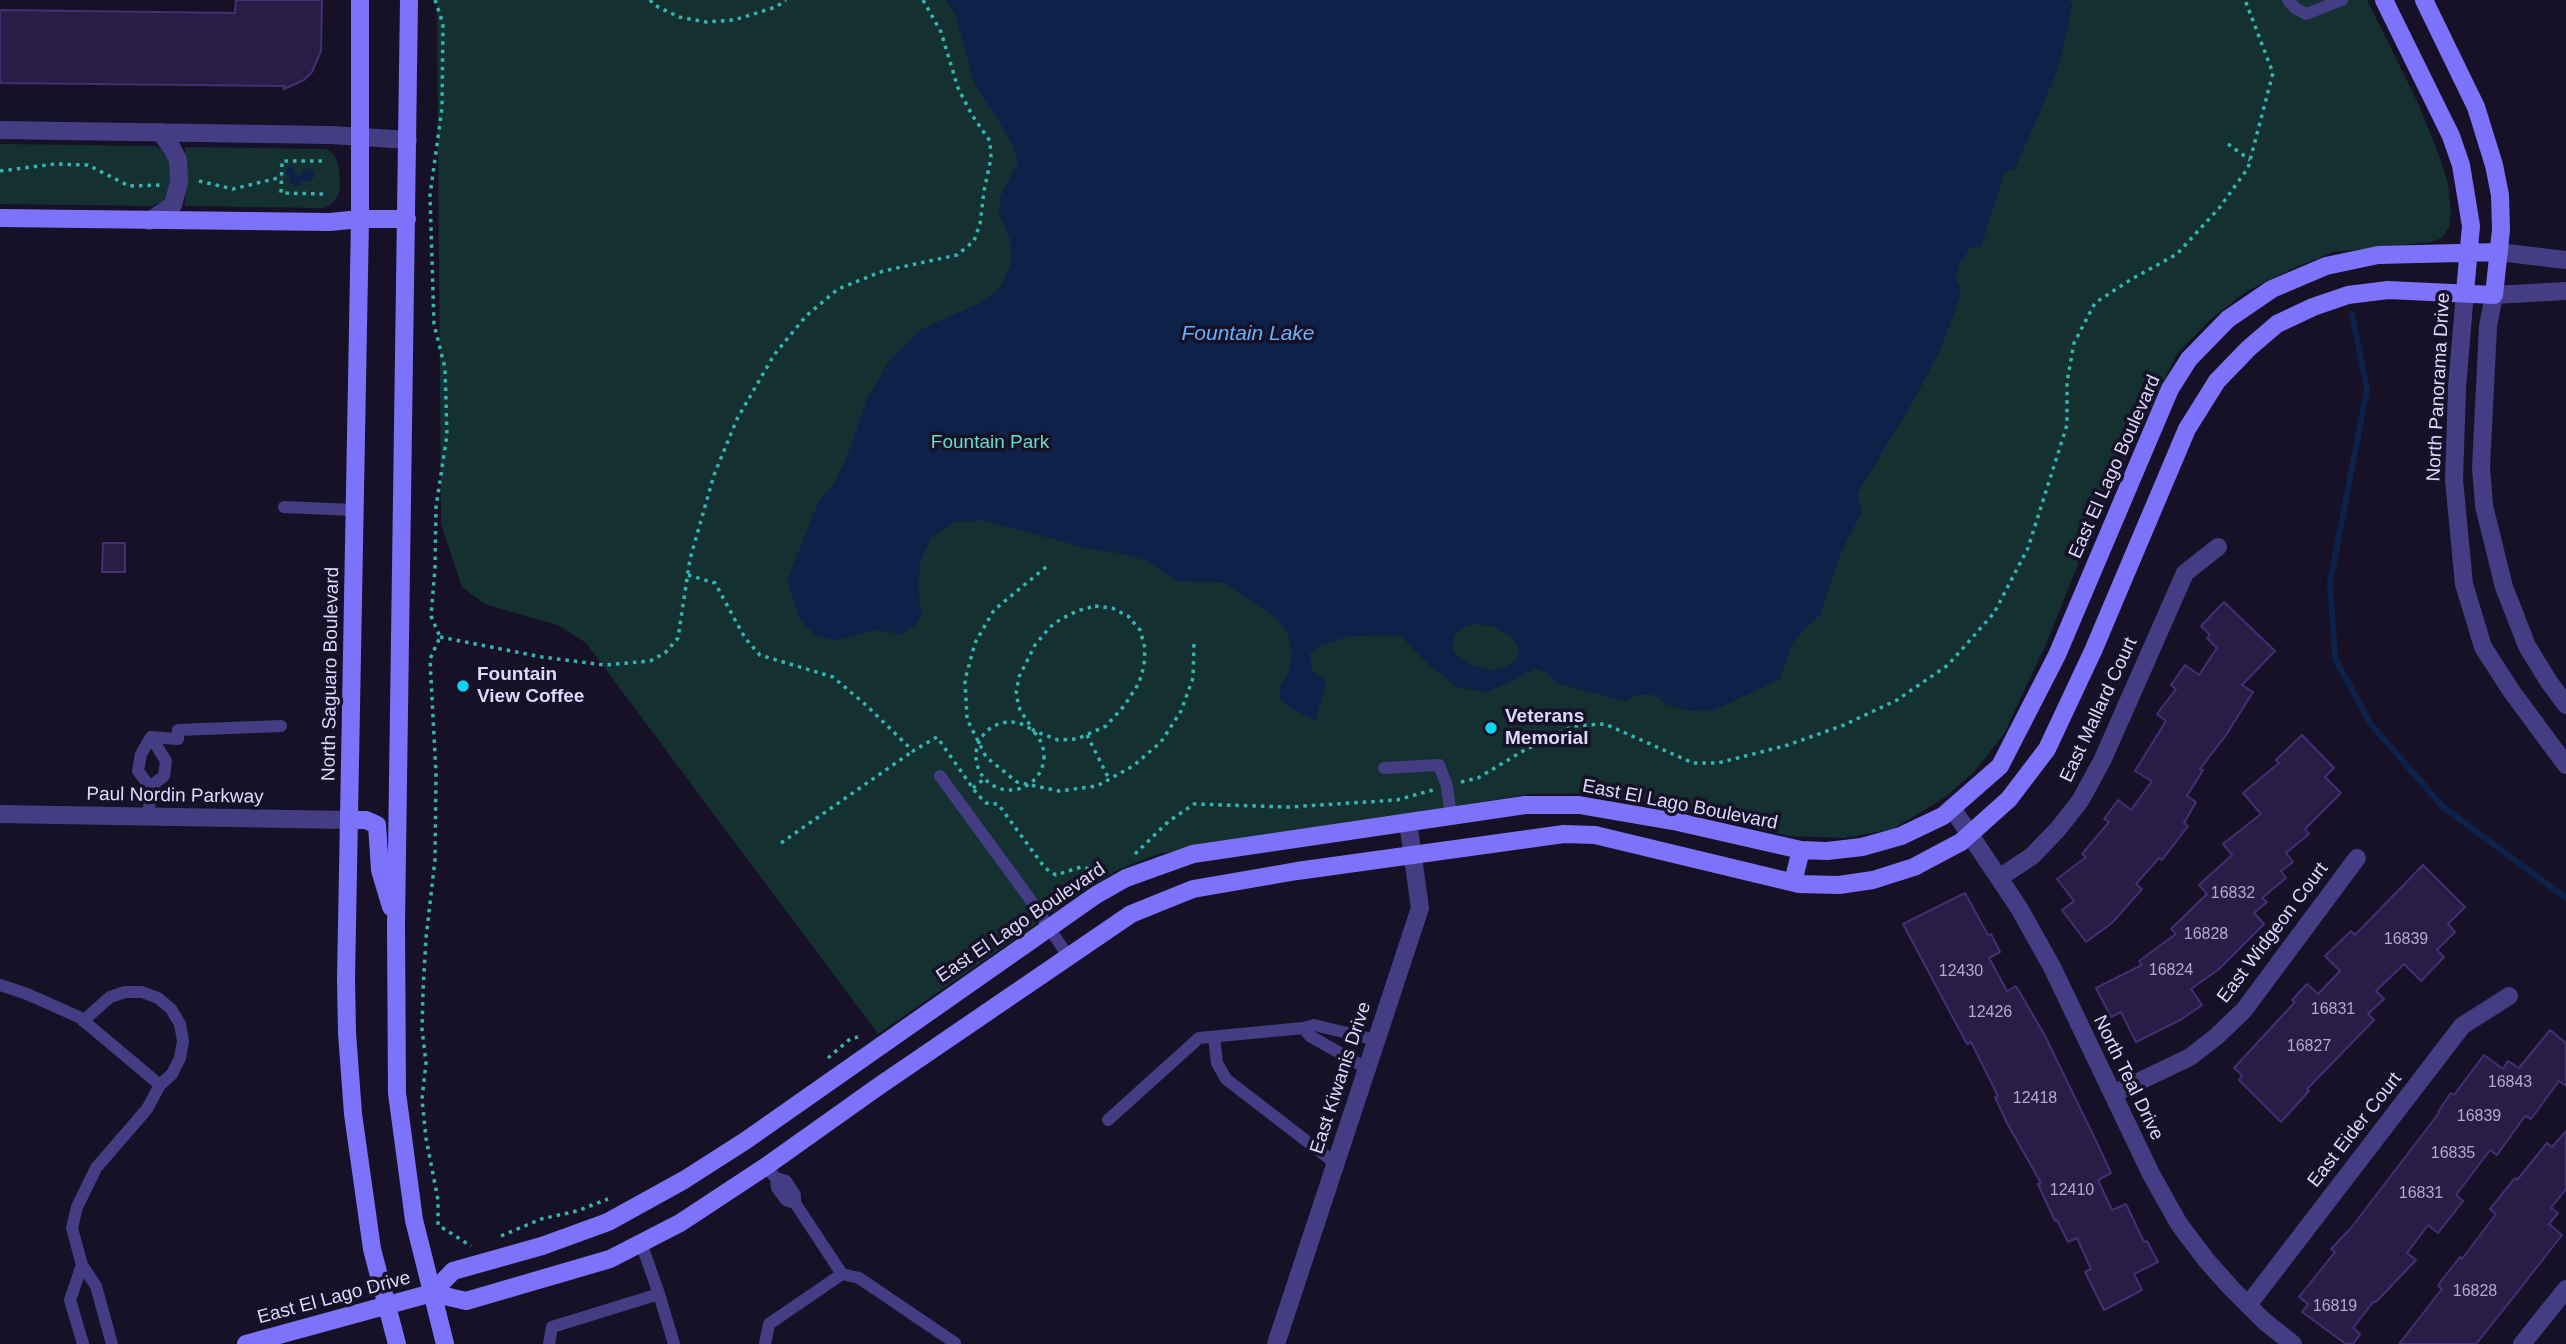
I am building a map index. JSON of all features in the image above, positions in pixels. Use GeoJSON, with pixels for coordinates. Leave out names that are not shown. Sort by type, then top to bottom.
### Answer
{"type":"FeatureCollection","features":[{"type":"Feature","properties":{"kind":"street","name":"North Saguaro Boulevard"},"geometry":{"type":"LineString","coordinates":[[360,0],[360,219],[346,979],[348,1073],[372,1249],[397,1344]]}},
{"type":"Feature","properties":{"kind":"street"},"geometry":{"type":"LineString","coordinates":[[410,0],[396,924],[397,1093],[414,1220],[445,1344]]}},
{"type":"Feature","properties":{"kind":"street","name":"North Panorama Drive"},"geometry":{"type":"LineString","coordinates":[[2384,0],[2457,150],[2469,208],[2470,251],[2458,375],[2454,480],[2464,584],[2483,647],[2512,692],[2566,765]]}},
{"type":"Feature","properties":{"kind":"street"},"geometry":{"type":"LineString","coordinates":[[2424,0],[2476,107],[2500,195],[2499,252],[2488,326],[2481,467],[2484,506],[2504,587],[2528,646],[2566,705]]}},
{"type":"Feature","properties":{"kind":"street"},"geometry":{"type":"LineString","coordinates":[[0,130],[331,135],[408,140]]}},
{"type":"Feature","properties":{"kind":"street"},"geometry":{"type":"LineString","coordinates":[[149,221],[173,205],[179,182],[178,160],[160,132]]}},
{"type":"Feature","properties":{"kind":"street"},"geometry":{"type":"LineString","coordinates":[[0,218],[330,222],[407,219]]}},
{"type":"Feature","properties":{"kind":"street","name":"East El Lago Boulevard"},"geometry":{"type":"LineString","coordinates":[[542,1246],[608,1222],[684,1180],[746,1141],[1049,928],[1100,881],[1126,878],[1193,854],[1525,805],[1579,805],[1678,822],[1801,850],[1827,852],[1862,847],[1901,836],[1943,816],[2000,766],[2057,655],[2170,389],[2189,359],[2228,318],[2272,289],[2326,265],[2378,255],[2470,251],[2566,260]]}},
{"type":"Feature","properties":{"kind":"street"},"geometry":{"type":"LineString","coordinates":[[771,1173],[931,1050],[1068,956],[1131,914],[1193,889],[1534,836],[1595,835],[1817,886],[1872,880],[1914,867],[1961,842],[2009,799],[2047,749],[2093,650],[2187,429],[2217,381],[2249,348],[2277,324],[2312,307],[2348,295],[2388,290],[2494,295],[2566,291]]}},
{"type":"Feature","properties":{"kind":"street","name":"East Mallard Court"},"geometry":{"type":"LineString","coordinates":[[2000,878],[2032,856],[2080,801],[2102,761],[2185,573],[2218,547]]}},
{"type":"Feature","properties":{"kind":"street","name":"North Teal Drive"},"geometry":{"type":"LineString","coordinates":[[1952,808],[2019,908],[2052,967],[2151,1174],[2179,1224],[2207,1261],[2248,1305],[2293,1344]]}},
{"type":"Feature","properties":{"kind":"street","name":"Paul Nordin Parkway"},"geometry":{"type":"LineString","coordinates":[[0,814],[349,820]]}},
{"type":"Feature","properties":{"kind":"street"},"geometry":{"type":"LineString","coordinates":[[349,820],[366,820],[377,825],[380,870],[396,924]]}},
{"type":"Feature","properties":{"kind":"street","name":"East Kiwanis Drive"},"geometry":{"type":"LineString","coordinates":[[1276,1344],[1420,908],[1408,822]]}},
{"type":"Feature","properties":{"kind":"street"},"geometry":{"type":"LineString","coordinates":[[1793,882],[1801,850]]}},
{"type":"Feature","properties":{"kind":"street","name":"East Widgeon Court"},"geometry":{"type":"LineString","coordinates":[[2113,1094],[2190,1057],[2244,1010],[2357,858]]}},
{"type":"Feature","properties":{"kind":"street","name":"East Eider Court"},"geometry":{"type":"LineString","coordinates":[[2248,1305],[2462,1026],[2509,996]]}},
{"type":"Feature","properties":{"kind":"street"},"geometry":{"type":"LineString","coordinates":[[911,1025],[931,1050]]}},
{"type":"Feature","properties":{"kind":"street","name":"East El Lago Drive"},"geometry":{"type":"LineString","coordinates":[[246,1344],[432,1293],[466,1301],[586,1268],[610,1259],[771,1173]]}},
{"type":"Feature","properties":{"kind":"street","name":"East El Lago Drive"},"geometry":{"type":"LineString","coordinates":[[432,1293],[453,1271],[542,1246]]}},
{"type":"Feature","properties":{"kind":"street"},"geometry":{"type":"LineString","coordinates":[[2522,1344],[2566,1289]]}},
{"type":"Feature","properties":{"kind":"lane"},"geometry":{"type":"LineString","coordinates":[[2288,0],[2306,14],[2342,0]]}},
{"type":"Feature","properties":{"kind":"lane"},"geometry":{"type":"LineString","coordinates":[[284,507],[354,510]]}},
{"type":"Feature","properties":{"kind":"lane"},"geometry":{"type":"LineString","coordinates":[[152,737],[178,739],[178,730],[281,726]]}},
{"type":"Feature","properties":{"kind":"lane"},"geometry":{"type":"LineString","coordinates":[[150,787],[164,776],[166,761],[152,737]]}},
{"type":"Feature","properties":{"kind":"lane"},"geometry":{"type":"LineString","coordinates":[[149,816],[150,787],[138,771],[141,754],[152,737]]}},
{"type":"Feature","properties":{"kind":"lane"},"geometry":{"type":"LineString","coordinates":[[1384,768],[1439,765],[1447,786],[1451,816]]}},
{"type":"Feature","properties":{"kind":"lane"},"geometry":{"type":"LineString","coordinates":[[940,776],[1068,956]]}},
{"type":"Feature","properties":{"kind":"lane"},"geometry":{"type":"LineString","coordinates":[[0,985],[27,994],[83,1021],[160,1085]]}},
{"type":"Feature","properties":{"kind":"lane"},"geometry":{"type":"LineString","coordinates":[[83,1021],[110,997],[125,992],[142,992],[158,998],[172,1009],[180,1024],[183,1041],[180,1058],[172,1073],[160,1085],[147,1109],[96,1168],[83,1192],[72,1228],[82,1265],[96,1286],[112,1344]]}},
{"type":"Feature","properties":{"kind":"lane"},"geometry":{"type":"LineString","coordinates":[[1108,1120],[1199,1038],[1314,1025],[1376,1040]]}},
{"type":"Feature","properties":{"kind":"lane"},"geometry":{"type":"LineString","coordinates":[[1303,1028],[1310,1036],[1366,1068]]}},
{"type":"Feature","properties":{"kind":"lane"},"geometry":{"type":"LineString","coordinates":[[1214,1037],[1217,1063],[1226,1079],[1335,1163]]}},
{"type":"Feature","properties":{"kind":"lane"},"geometry":{"type":"LineString","coordinates":[[771,1173],[777,1188],[786,1200],[794,1203],[842,1273],[859,1278],[955,1343]]}},
{"type":"Feature","properties":{"kind":"lane"},"geometry":{"type":"LineString","coordinates":[[641,1243],[674,1344]]}},
{"type":"Feature","properties":{"kind":"lane"},"geometry":{"type":"LineString","coordinates":[[82,1265],[70,1300],[83,1344]]}},
{"type":"Feature","properties":{"kind":"lane"},"geometry":{"type":"LineString","coordinates":[[765,1344],[769,1324],[842,1273]]}},
{"type":"Feature","properties":{"kind":"lane"},"geometry":{"type":"LineString","coordinates":[[549,1344],[552,1327],[659,1294]]}},
{"type":"Feature","properties":{"kind":"path"},"geometry":{"type":"LineString","coordinates":[[435,0],[443,24],[442,108],[430,195],[434,324],[445,368],[447,435],[436,507],[431,616],[440,637],[430,659],[436,774],[435,860],[423,990],[422,1029],[426,1063],[422,1099],[426,1138],[438,1200],[438,1225],[469,1246],[480,1244]]}},
{"type":"Feature","properties":{"kind":"path"},"geometry":{"type":"LineString","coordinates":[[650,0],[654,5],[679,17],[706,22],[734,20],[776,7],[786,0]]}},
{"type":"Feature","properties":{"kind":"path"},"geometry":{"type":"LineString","coordinates":[[440,637],[542,657],[604,665],[650,661],[666,653],[678,638],[690,559],[714,475],[737,419],[774,355],[806,316],[838,289],[883,271],[957,255],[974,241],[980,224],[992,158],[990,141],[958,88],[940,32],[923,0]]}},
{"type":"Feature","properties":{"kind":"path"},"geometry":{"type":"LineString","coordinates":[[1126,860],[1169,821],[1194,804],[1289,807],[1397,800],[1478,778],[1573,726],[1605,724],[1693,763],[1718,763],[1788,745],[1844,725],[1897,700],[1948,665],[1994,614],[2028,548],[2067,425],[2067,382],[2074,342],[2095,303],[2177,254],[2220,208],[2248,168],[2273,74],[2245,0]]}},
{"type":"Feature","properties":{"kind":"path"},"geometry":{"type":"LineString","coordinates":[[2228,144],[2250,160]]}},
{"type":"Feature","properties":{"kind":"path"},"geometry":{"type":"LineString","coordinates":[[322,162],[282,162],[281,193],[323,194]]}},
{"type":"Feature","properties":{"kind":"path"},"geometry":{"type":"LineString","coordinates":[[0,171],[74,164],[100,169],[118,182],[129,186],[196,181],[233,190],[282,177]]}},
{"type":"Feature","properties":{"kind":"path"},"geometry":{"type":"LineString","coordinates":[[1046,567],[994,610],[975,643],[965,680],[967,719],[986,757],[1017,782],[1059,791],[1097,786],[1133,766],[1161,742],[1181,711],[1193,678],[1194,641]]}},
{"type":"Feature","properties":{"kind":"path"},"geometry":{"type":"LineString","coordinates":[[688,575],[715,583],[745,638],[760,655],[832,677],[866,705],[913,751]]}},
{"type":"Feature","properties":{"kind":"path"},"geometry":{"type":"LineString","coordinates":[[979,742],[975,758],[978,770],[993,787],[1016,790],[1029,784],[1042,768],[1044,757],[1034,731],[1020,710],[1016,694],[1019,677],[1035,645],[1061,619],[1095,606],[1112,608],[1128,616],[1140,630],[1144,666],[1139,683],[1124,706],[1106,726],[1077,739],[1058,740],[1034,731],[1021,724],[999,724],[989,729],[979,742]]}},
{"type":"Feature","properties":{"kind":"path"},"geometry":{"type":"LineString","coordinates":[[1087,735],[1109,779]]}},
{"type":"Feature","properties":{"kind":"path"},"geometry":{"type":"LineString","coordinates":[[781,843],[937,737],[972,788],[986,803],[998,804],[1045,868],[1056,875],[1081,867],[1090,869],[1100,881]]}},
{"type":"Feature","properties":{"kind":"path"},"geometry":{"type":"LineString","coordinates":[[972,788],[984,779]]}},
{"type":"Feature","properties":{"kind":"path"},"geometry":{"type":"LineString","coordinates":[[824,1063],[830,1054],[849,1039],[867,1035]]}},
{"type":"Feature","properties":{"kind":"path"},"geometry":{"type":"LineString","coordinates":[[497,1238],[541,1219],[577,1211],[603,1199],[614,1198]]}},
{"type":"Feature","properties":{"kind":"green space","name":"Fountain Park"},"geometry":{"type":"Polygon","coordinates":[[[437,0],[2367,0],[2418,103],[2439,155],[2448,183],[2451,213],[2449,227],[2442,238],[2431,242],[2334,252],[2247,291],[2211,319],[2177,354],[2093,527],[2047,642],[2004,734],[1975,771],[1944,798],[1893,829],[1844,838],[1789,836],[1612,793],[1530,794],[1158,854],[1120,869],[1085,890],[878,1034],[586,643],[560,626],[485,604],[462,587],[441,524],[437,0]]]}},
{"type":"Feature","properties":{"kind":"green space"},"geometry":{"type":"Polygon","coordinates":[[[0,144],[155,146],[165,151],[171,161],[170,191],[164,201],[152,206],[0,204],[0,144]]]}},
{"type":"Feature","properties":{"kind":"green space"},"geometry":{"type":"Polygon","coordinates":[[[185,147],[327,149],[334,154],[339,167],[338,196],[324,208],[185,206],[185,147]]]}},
{"type":"Feature","properties":{"kind":"water","name":"Fountain Lake"},"geometry":{"type":"Polygon","coordinates":[[[946,0],[2068,0],[2073,4],[2059,65],[2040,112],[2014,170],[2005,171],[1981,247],[1971,247],[1959,265],[1955,278],[1961,291],[1960,297],[1941,348],[1915,398],[1857,494],[1862,511],[1840,554],[1820,615],[1791,645],[1780,679],[1714,710],[1689,711],[1669,705],[1654,695],[1637,695],[1625,701],[1556,683],[1547,673],[1534,668],[1515,680],[1486,692],[1457,687],[1427,663],[1400,635],[1350,636],[1321,645],[1310,653],[1312,670],[1326,681],[1316,721],[1287,706],[1279,698],[1280,688],[1289,671],[1292,653],[1288,635],[1276,618],[1225,583],[1177,581],[1148,561],[1086,548],[983,520],[955,522],[932,536],[921,560],[918,583],[921,615],[914,626],[900,634],[876,630],[836,640],[816,636],[799,618],[787,581],[819,500],[834,484],[848,454],[866,401],[889,361],[922,329],[980,303],[1001,287],[1011,263],[1010,239],[999,213],[1000,197],[1018,162],[1010,139],[975,85],[955,13],[946,0]],[[1477,624],[1463,627],[1454,635],[1452,649],[1456,656],[1471,665],[1491,671],[1507,666],[1517,659],[1519,647],[1512,637],[1492,626],[1477,624]]]}},
{"type":"Feature","properties":{"kind":"water"},"geometry":{"type":"Polygon","coordinates":[[[288,167],[293,167],[295,174],[300,176],[303,170],[310,168],[314,177],[311,181],[302,181],[300,185],[294,186],[285,173],[288,167]]]}},
{"type":"Feature","properties":{"kind":"building"},"geometry":{"type":"Polygon","coordinates":[[[236,0],[322,0],[321,51],[312,72],[304,80],[284,89],[284,86],[0,83],[0,10],[235,13],[236,0]]]}},
{"type":"Feature","properties":{"kind":"building"},"geometry":{"type":"Polygon","coordinates":[[[103,543],[125,543],[125,572],[102,572],[103,543]]]}},
{"type":"Feature","properties":{"kind":"building"},"geometry":{"type":"Polygon","coordinates":[[[2224,602],[2275,651],[2242,685],[2253,692],[2226,735],[2200,769],[2203,770],[2187,796],[2196,802],[2184,823],[2188,826],[2162,860],[2159,858],[2136,884],[2142,889],[2112,923],[2086,942],[2062,910],[2074,901],[2057,879],[2086,857],[2082,854],[2109,822],[2104,819],[2118,800],[2131,810],[2152,781],[2135,771],[2166,721],[2157,714],[2176,689],[2171,685],[2185,665],[2199,675],[2217,648],[2207,638],[2210,635],[2201,626],[2224,602]]]}},
{"type":"Feature","properties":{"kind":"building"},"geometry":{"type":"Polygon","coordinates":[[[2302,735],[2334,768],[2325,777],[2341,793],[2305,829],[2309,834],[2286,853],[2293,862],[2281,871],[2286,878],[2262,898],[2267,902],[2254,913],[2264,924],[2219,969],[2191,989],[2202,1005],[2182,1019],[2136,1042],[2121,1012],[2111,1017],[2096,988],[2142,965],[2139,961],[2176,934],[2171,929],[2207,894],[2199,885],[2232,855],[2223,844],[2261,814],[2243,793],[2279,763],[2276,760],[2302,735]]]}},
{"type":"Feature","properties":{"kind":"building"},"geometry":{"type":"Polygon","coordinates":[[[2423,865],[2465,907],[2448,924],[2455,932],[2437,950],[2444,957],[2421,981],[2404,964],[2376,991],[2384,999],[2368,1014],[2374,1020],[2307,1089],[2309,1091],[2281,1122],[2239,1080],[2242,1075],[2234,1068],[2295,1002],[2292,1000],[2307,984],[2318,994],[2340,971],[2325,956],[2351,931],[2355,935],[2423,865]]]}},
{"type":"Feature","properties":{"kind":"building"},"geometry":{"type":"Polygon","coordinates":[[[1965,893],[2000,952],[1989,958],[2007,991],[2016,986],[2045,1036],[2111,1173],[2098,1180],[2112,1210],[2126,1204],[2144,1242],[2147,1241],[2158,1262],[2134,1274],[2142,1290],[2104,1310],[2085,1272],[2091,1269],[2077,1238],[2068,1242],[2057,1220],[2055,1221],[2038,1184],[2041,1183],[2007,1123],[1995,1097],[1998,1096],[1971,1042],[1967,1044],[1903,924],[1965,893]]]}},
{"type":"Feature","properties":{"kind":"building"},"geometry":{"type":"Polygon","coordinates":[[[2550,1030],[2566,1043],[2566,1086],[2559,1081],[2531,1119],[2525,1116],[2497,1155],[2490,1150],[2456,1195],[2463,1201],[2438,1233],[2428,1225],[2407,1253],[2416,1260],[2376,1302],[2374,1301],[2353,1328],[2360,1334],[2353,1344],[2346,1344],[2302,1312],[2308,1304],[2299,1297],[2335,1252],[2331,1249],[2351,1228],[2439,1113],[2451,1093],[2454,1095],[2484,1055],[2503,1069],[2508,1061],[2519,1068],[2550,1030]]]}},
{"type":"Feature","properties":{"kind":"building"},"geometry":{"type":"Polygon","coordinates":[[[2566,1131],[2566,1189],[2551,1208],[2558,1213],[2549,1224],[2562,1235],[2512,1299],[2476,1344],[2399,1344],[2442,1289],[2438,1286],[2441,1281],[2460,1257],[2462,1259],[2496,1214],[2490,1209],[2547,1143],[2552,1147],[2566,1131]]]}},
{"type":"Feature","properties":{"kind":"waterway"},"geometry":{"type":"LineString","coordinates":[[2352,314],[2367,389],[2330,583],[2335,658],[2370,723],[2442,806],[2566,898]]}},
{"type":"Feature","properties":{"kind":"place","name":"Fountain View Coffee"},"geometry":{"type":"Point","coordinates":[463,686]}},
{"type":"Feature","properties":{"kind":"place","name":"Veterans Memorial"},"geometry":{"type":"Point","coordinates":[1491,728]}}]}
